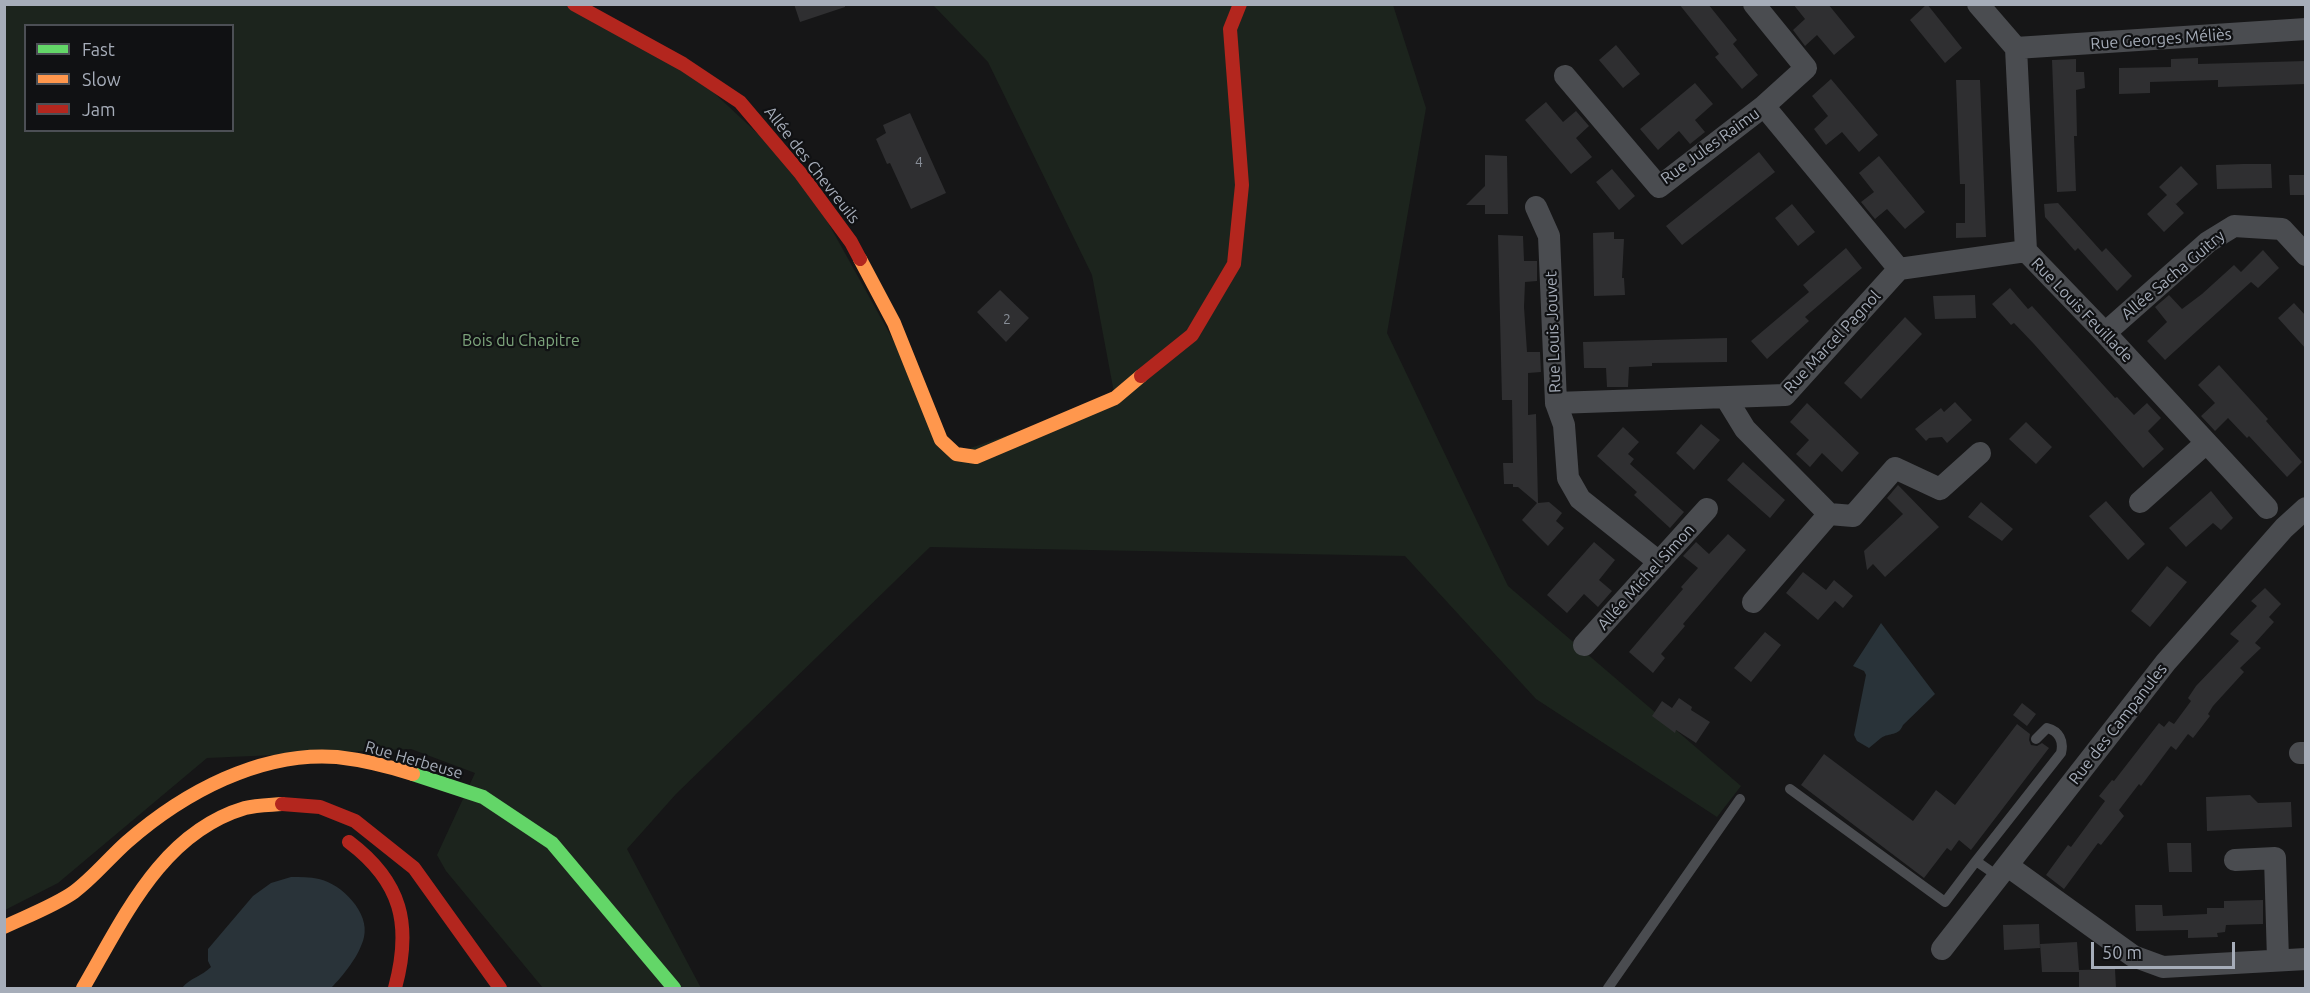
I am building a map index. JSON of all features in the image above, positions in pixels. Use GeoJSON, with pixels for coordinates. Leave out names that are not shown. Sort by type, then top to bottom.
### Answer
{"type":"FeatureCollection","features":[{"type":"Feature","properties":{"kind":"main road","name":"Allée des Chevreuils"},"geometry":{"type":"LineString","coordinates":[[574,4],[683,64],[740,102],[801,174],[851,242],[894,323],[941,440],[956,453],[976,457],[1115,398],[1192,335],[1234,264],[1242,185],[1230,29],[1240,4]]}},
{"type":"Feature","properties":{"kind":"main road","name":"Rue Herbeuse"},"geometry":{"type":"LineString","coordinates":[[4,927],[73,892],[127,842],[172,806],[210,785],[248,769],[285,760],[335,757],[376,763],[483,798],[552,843],[674,988]]}},
{"type":"Feature","properties":{"kind":"main road"},"geometry":{"type":"LineString","coordinates":[[83,988],[146,882],[176,848],[209,823],[237,811],[288,803],[320,807],[355,821],[414,868],[500,988]]}},
{"type":"Feature","properties":{"kind":"main road"},"geometry":{"type":"LineString","coordinates":[[339,836],[363,851],[382,871],[397,899],[405,928],[401,971],[395,988]]}},
{"type":"Feature","properties":{"kind":"street"},"geometry":{"type":"LineString","coordinates":[[1754,4],[1806,68],[1764,106]]}},
{"type":"Feature","properties":{"kind":"street"},"geometry":{"type":"LineString","coordinates":[[1978,4],[2016,48]]}},
{"type":"Feature","properties":{"kind":"street","name":"Rue Georges Méliès"},"geometry":{"type":"LineString","coordinates":[[2016,48],[2306,30]]}},
{"type":"Feature","properties":{"kind":"street","name":"Rue Louis Feuillade"},"geometry":{"type":"LineString","coordinates":[[2016,48],[2026,251],[2267,508]]}},
{"type":"Feature","properties":{"kind":"street","name":"Rue Jules Raimu"},"geometry":{"type":"LineString","coordinates":[[1565,76],[1659,187],[1764,106],[1899,269]]}},
{"type":"Feature","properties":{"kind":"street","name":"Rue Louis Jouvet"},"geometry":{"type":"LineString","coordinates":[[1536,207],[1549,236],[1556,403],[1564,425],[1568,478],[1580,499],[1659,562]]}},
{"type":"Feature","properties":{"kind":"street","name":"Allée Sacha Guitry"},"geometry":{"type":"LineString","coordinates":[[2105,333],[2208,242],[2234,226],[2282,229],[2306,255]]}},
{"type":"Feature","properties":{"kind":"street"},"geometry":{"type":"LineString","coordinates":[[1899,269],[2026,251]]}},
{"type":"Feature","properties":{"kind":"street","name":"Rue Marcel Pagnol"},"geometry":{"type":"LineString","coordinates":[[1556,403],[1785,396],[1899,269]]}},
{"type":"Feature","properties":{"kind":"street"},"geometry":{"type":"LineString","coordinates":[[1726,398],[1745,429],[1829,514],[1853,516],[1895,468],[1940,489],[1980,453]]}},
{"type":"Feature","properties":{"kind":"street"},"geometry":{"type":"LineString","coordinates":[[2140,502],[2206,444]]}},
{"type":"Feature","properties":{"kind":"street","name":"Rue des Campanules"},"geometry":{"type":"LineString","coordinates":[[1942,949],[2166,662],[2284,528],[2306,508]]}},
{"type":"Feature","properties":{"kind":"street","name":"Allée Michel Simon"},"geometry":{"type":"LineString","coordinates":[[1584,645],[1707,509]]}},
{"type":"Feature","properties":{"kind":"street"},"geometry":{"type":"LineString","coordinates":[[1753,602],[1829,514]]}},
{"type":"Feature","properties":{"kind":"street"},"geometry":{"type":"LineString","coordinates":[[2235,860],[2275,858],[2278,960]]}},
{"type":"Feature","properties":{"kind":"street"},"geometry":{"type":"LineString","coordinates":[[2003,871],[2133,956],[2163,967],[2306,959]]}},
{"type":"Feature","properties":{"kind":"lane"},"geometry":{"type":"LineString","coordinates":[[1790,789],[1945,902],[2061,753],[2063,746],[2061,739],[2054,729],[2047,728],[2036,739]]}},
{"type":"Feature","properties":{"kind":"lane"},"geometry":{"type":"LineString","coordinates":[[1608,988],[1740,799]]}},
{"type":"Feature","properties":{"kind":"lane"},"geometry":{"type":"LineString","coordinates":[[1976,861],[2003,871]]}},
{"type":"Feature","properties":{"kind":"green space","name":"Bois du Chapitre"},"geometry":{"type":"Polygon","coordinates":[[[5,5],[574,5],[683,64],[801,174],[956,453],[1115,398],[1092,275],[988,62],[933,5],[1393,5],[1426,108],[1387,333],[1508,586],[1741,786],[1717,817],[1536,699],[1405,556],[930,547],[676,794],[627,849],[701,988],[543,988],[446,871],[437,855],[475,773],[411,749],[207,758],[58,883],[5,910],[5,5]]]}},
{"type":"Feature","properties":{"kind":"shaded area"},"geometry":{"type":"Polygon","coordinates":[[[1881,623],[1935,694],[1899,731],[1884,736],[1869,748],[1857,741],[1854,735],[1866,675],[1864,671],[1853,666],[1881,623]]]}},
{"type":"Feature","properties":{"kind":"shaded area"},"geometry":{"type":"Polygon","coordinates":[[[291,877],[319,879],[337,887],[352,901],[363,919],[364,937],[359,951],[331,988],[182,988],[211,967],[208,961],[208,949],[253,896],[271,883],[291,877]]]}},
{"type":"Feature","properties":{"kind":"building"},"geometry":{"type":"Polygon","coordinates":[[[794,4],[845,4],[845,7],[800,22],[794,4]]]}},
{"type":"Feature","properties":{"kind":"building"},"geometry":{"type":"Polygon","coordinates":[[[1679,4],[1708,4],[1737,40],[1733,44],[1758,75],[1742,89],[1715,57],[1719,54],[1679,4]]]}},
{"type":"Feature","properties":{"kind":"building"},"geometry":{"type":"Polygon","coordinates":[[[1793,4],[1828,4],[1855,37],[1834,55],[1817,35],[1805,46],[1793,30],[1805,19],[1793,4]]]}},
{"type":"Feature","properties":{"kind":"building"},"geometry":{"type":"Polygon","coordinates":[[[1927,4],[1962,48],[1945,63],[1910,20],[1927,4]]]}},
{"type":"Feature","properties":{"kind":"building"},"geometry":{"type":"Polygon","coordinates":[[[1616,45],[1640,74],[1623,88],[1599,60],[1616,45]]]}},
{"type":"Feature","properties":{"kind":"building"},"geometry":{"type":"Polygon","coordinates":[[[2198,58],[2198,64],[2306,61],[2306,84],[2218,87],[2218,80],[2150,82],[2150,93],[2119,94],[2119,68],[2171,67],[2171,59],[2198,58]]]}},
{"type":"Feature","properties":{"kind":"building"},"geometry":{"type":"Polygon","coordinates":[[[2076,59],[2076,72],[2084,72],[2085,88],[2076,90],[2077,136],[2074,136],[2076,191],[2057,192],[2052,60],[2076,59]]]}},
{"type":"Feature","properties":{"kind":"building"},"geometry":{"type":"Polygon","coordinates":[[[1831,79],[1878,135],[1859,152],[1842,132],[1826,145],[1814,129],[1828,116],[1812,96],[1831,79]]]}},
{"type":"Feature","properties":{"kind":"building"},"geometry":{"type":"Polygon","coordinates":[[[1956,80],[1980,80],[1986,237],[1956,238],[1956,223],[1965,223],[1965,184],[1960,184],[1956,80]]]}},
{"type":"Feature","properties":{"kind":"building"},"geometry":{"type":"Polygon","coordinates":[[[1695,83],[1713,104],[1695,120],[1705,132],[1690,144],[1679,131],[1658,150],[1640,129],[1695,83]]]}},
{"type":"Feature","properties":{"kind":"building"},"geometry":{"type":"Polygon","coordinates":[[[1546,102],[1563,122],[1576,111],[1589,126],[1576,138],[1592,157],[1571,174],[1525,120],[1546,102]]]}},
{"type":"Feature","properties":{"kind":"building"},"geometry":{"type":"Polygon","coordinates":[[[910,113],[946,193],[911,209],[876,139],[886,133],[883,125],[910,113]]]}},
{"type":"Feature","properties":{"kind":"building"},"geometry":{"type":"Polygon","coordinates":[[[1759,152],[1775,172],[1682,245],[1666,226],[1759,152]]]}},
{"type":"Feature","properties":{"kind":"building"},"geometry":{"type":"Polygon","coordinates":[[[1485,155],[1507,156],[1508,214],[1485,214],[1485,205],[1466,205],[1485,186],[1485,155]]]}},
{"type":"Feature","properties":{"kind":"building"},"geometry":{"type":"Polygon","coordinates":[[[1879,156],[1925,212],[1905,229],[1887,209],[1875,219],[1861,202],[1874,192],[1859,173],[1879,156]]]}},
{"type":"Feature","properties":{"kind":"building"},"geometry":{"type":"Polygon","coordinates":[[[2271,164],[2272,188],[2217,189],[2216,165],[2271,164]]]}},
{"type":"Feature","properties":{"kind":"building"},"geometry":{"type":"Polygon","coordinates":[[[2181,166],[2198,184],[2176,204],[2173,201],[2184,213],[2164,232],[2147,214],[2167,195],[2159,187],[2181,166]]]}},
{"type":"Feature","properties":{"kind":"building"},"geometry":{"type":"Polygon","coordinates":[[[1612,169],[1635,196],[1619,210],[1596,182],[1612,169]]]}},
{"type":"Feature","properties":{"kind":"building"},"geometry":{"type":"Polygon","coordinates":[[[2289,175],[2306,175],[2306,195],[2290,195],[2289,175]]]}},
{"type":"Feature","properties":{"kind":"building"},"geometry":{"type":"Polygon","coordinates":[[[2058,203],[2102,252],[2106,248],[2132,276],[2117,291],[2078,248],[2075,251],[2045,217],[2044,204],[2058,203]]]}},
{"type":"Feature","properties":{"kind":"building"},"geometry":{"type":"Polygon","coordinates":[[[1792,204],[1815,232],[1798,246],[1775,218],[1792,204]]]}},
{"type":"Feature","properties":{"kind":"building"},"geometry":{"type":"Polygon","coordinates":[[[1614,232],[1614,239],[1624,239],[1622,278],[1624,278],[1625,295],[1594,296],[1593,233],[1614,232]]]}},
{"type":"Feature","properties":{"kind":"building"},"geometry":{"type":"Polygon","coordinates":[[[1498,235],[1523,236],[1524,261],[1537,261],[1537,281],[1525,282],[1527,352],[1540,352],[1541,372],[1528,373],[1528,415],[1536,414],[1538,503],[1549,502],[1562,513],[1556,521],[1564,528],[1548,546],[1522,520],[1537,503],[1518,487],[1513,487],[1513,484],[1504,484],[1503,463],[1513,463],[1512,400],[1502,400],[1498,235]]]}},
{"type":"Feature","properties":{"kind":"building"},"geometry":{"type":"Polygon","coordinates":[[[1846,248],[1862,268],[1805,317],[1809,321],[1767,359],[1751,341],[1809,292],[1803,285],[1846,248]]]}},
{"type":"Feature","properties":{"kind":"building"},"geometry":{"type":"Polygon","coordinates":[[[2263,250],[2279,268],[2258,288],[2251,282],[2165,360],[2147,341],[2167,322],[2155,307],[2169,295],[2182,309],[2234,265],[2241,272],[2263,250]]]}},
{"type":"Feature","properties":{"kind":"building"},"geometry":{"type":"Polygon","coordinates":[[[2010,288],[2028,309],[2032,306],[2115,398],[2117,397],[2134,415],[2147,403],[2161,418],[2148,431],[2164,449],[2143,468],[2034,344],[2014,323],[2011,325],[1992,304],[2010,288]]]}},
{"type":"Feature","properties":{"kind":"building"},"geometry":{"type":"Polygon","coordinates":[[[1000,290],[1029,318],[1006,342],[977,312],[1000,290]]]}},
{"type":"Feature","properties":{"kind":"building"},"geometry":{"type":"Polygon","coordinates":[[[1975,295],[1976,318],[1935,319],[1933,296],[1975,295]]]}},
{"type":"Feature","properties":{"kind":"building"},"geometry":{"type":"Polygon","coordinates":[[[2294,303],[2306,316],[2306,349],[2278,318],[2294,303]]]}},
{"type":"Feature","properties":{"kind":"building"},"geometry":{"type":"Polygon","coordinates":[[[1905,317],[1922,334],[1861,399],[1844,383],[1905,317]]]}},
{"type":"Feature","properties":{"kind":"building"},"geometry":{"type":"Polygon","coordinates":[[[1727,338],[1727,362],[1652,363],[1652,366],[1629,367],[1628,387],[1607,387],[1606,368],[1584,368],[1583,342],[1727,338]]]}},
{"type":"Feature","properties":{"kind":"building"},"geometry":{"type":"Polygon","coordinates":[[[2219,365],[2268,419],[2266,421],[2302,462],[2287,477],[2249,436],[2247,438],[2228,418],[2215,431],[2201,416],[2215,403],[2198,385],[2219,365]]]}},
{"type":"Feature","properties":{"kind":"building"},"geometry":{"type":"Polygon","coordinates":[[[1955,402],[1972,420],[1947,443],[1942,437],[1929,438],[1926,441],[1915,429],[1941,408],[1944,412],[1955,402]]]}},
{"type":"Feature","properties":{"kind":"building"},"geometry":{"type":"Polygon","coordinates":[[[1807,403],[1859,453],[1842,472],[1822,453],[1810,467],[1796,454],[1809,440],[1790,422],[1807,403]]]}},
{"type":"Feature","properties":{"kind":"building"},"geometry":{"type":"Polygon","coordinates":[[[2026,422],[2052,447],[2036,464],[2009,439],[2026,422]]]}},
{"type":"Feature","properties":{"kind":"building"},"geometry":{"type":"Polygon","coordinates":[[[1701,424],[1720,440],[1694,470],[1676,453],[1701,424]]]}},
{"type":"Feature","properties":{"kind":"building"},"geometry":{"type":"Polygon","coordinates":[[[1623,427],[1639,442],[1628,454],[1634,459],[1630,464],[1684,512],[1670,528],[1634,495],[1637,492],[1597,456],[1623,427]]]}},
{"type":"Feature","properties":{"kind":"building"},"geometry":{"type":"Polygon","coordinates":[[[1743,462],[1785,500],[1770,518],[1727,480],[1743,462]]]}},
{"type":"Feature","properties":{"kind":"building"},"geometry":{"type":"Polygon","coordinates":[[[1898,485],[1939,527],[1885,577],[1873,564],[1867,570],[1864,551],[1903,514],[1887,498],[1898,485]]]}},
{"type":"Feature","properties":{"kind":"building"},"geometry":{"type":"Polygon","coordinates":[[[2211,491],[2233,518],[2221,530],[2213,523],[2186,547],[2169,528],[2211,491]]]}},
{"type":"Feature","properties":{"kind":"building"},"geometry":{"type":"Polygon","coordinates":[[[2106,501],[2145,544],[2128,560],[2089,516],[2106,501]]]}},
{"type":"Feature","properties":{"kind":"building"},"geometry":{"type":"Polygon","coordinates":[[[1981,502],[2013,529],[2002,541],[1968,517],[1981,502]]]}},
{"type":"Feature","properties":{"kind":"building"},"geometry":{"type":"Polygon","coordinates":[[[1728,534],[1746,550],[1683,624],[1685,626],[1661,654],[1665,658],[1653,673],[1629,652],[1698,568],[1683,556],[1696,542],[1709,554],[1728,534]]]}},
{"type":"Feature","properties":{"kind":"building"},"geometry":{"type":"Polygon","coordinates":[[[1594,542],[1615,560],[1599,580],[1612,591],[1598,607],[1584,594],[1567,613],[1547,595],[1594,542]]]}},
{"type":"Feature","properties":{"kind":"building"},"geometry":{"type":"Polygon","coordinates":[[[2167,566],[2187,582],[2150,627],[2131,611],[2167,566]]]}},
{"type":"Feature","properties":{"kind":"building"},"geometry":{"type":"Polygon","coordinates":[[[1803,572],[1826,590],[1834,580],[1853,596],[1843,608],[1835,601],[1818,620],[1786,593],[1803,572]]]}},
{"type":"Feature","properties":{"kind":"building"},"geometry":{"type":"Polygon","coordinates":[[[2265,588],[2281,604],[2269,617],[2274,622],[2255,643],[2261,648],[2240,668],[2244,672],[2213,706],[2208,714],[2210,716],[2193,738],[2188,734],[2176,750],[2171,746],[2141,786],[2139,784],[2119,810],[2124,816],[2101,845],[2098,843],[2064,889],[2046,875],[2068,845],[2071,847],[2105,801],[2099,796],[2112,780],[2114,781],[2159,723],[2164,727],[2169,721],[2174,724],[2191,701],[2188,698],[2196,686],[2239,641],[2230,634],[2257,606],[2251,601],[2265,588]]]}},
{"type":"Feature","properties":{"kind":"building"},"geometry":{"type":"Polygon","coordinates":[[[1765,632],[1781,645],[1751,682],[1734,668],[1765,632]]]}},
{"type":"Feature","properties":{"kind":"building"},"geometry":{"type":"Polygon","coordinates":[[[1679,698],[1692,707],[1691,710],[1710,722],[1696,743],[1676,730],[1675,733],[1652,716],[1662,701],[1672,708],[1679,698]]]}},
{"type":"Feature","properties":{"kind":"building"},"geometry":{"type":"Polygon","coordinates":[[[2022,703],[2036,714],[2027,726],[2013,715],[2022,703]]]}},
{"type":"Feature","properties":{"kind":"building"},"geometry":{"type":"Polygon","coordinates":[[[2017,724],[2030,734],[2031,745],[2037,746],[2042,743],[2049,748],[1971,850],[1959,840],[1951,851],[1947,848],[1924,878],[1801,785],[1824,754],[1913,821],[1936,790],[1955,805],[2017,724]]]}},
{"type":"Feature","properties":{"kind":"building"},"geometry":{"type":"Polygon","coordinates":[[[2250,795],[2258,803],[2291,802],[2292,827],[2207,831],[2206,797],[2250,795]]]}},
{"type":"Feature","properties":{"kind":"building"},"geometry":{"type":"Polygon","coordinates":[[[2167,843],[2191,843],[2192,872],[2169,872],[2167,843]]]}},
{"type":"Feature","properties":{"kind":"building"},"geometry":{"type":"Polygon","coordinates":[[[2263,900],[2263,924],[2226,925],[2225,932],[2217,933],[2218,937],[2188,938],[2188,930],[2136,931],[2135,905],[2162,905],[2163,916],[2207,914],[2207,908],[2224,908],[2224,901],[2263,900]]]}},
{"type":"Feature","properties":{"kind":"building"},"geometry":{"type":"Polygon","coordinates":[[[2039,924],[2040,948],[2004,950],[2003,925],[2039,924]]]}},
{"type":"Feature","properties":{"kind":"building"},"geometry":{"type":"Polygon","coordinates":[[[2077,942],[2079,970],[2115,969],[2116,988],[2079,988],[2079,972],[2042,972],[2040,944],[2077,942]]]}},
{"type":"Feature","properties":{"kind":"traffic: fast"},"geometry":{"type":"LineString","coordinates":[[413,774],[483,797],[552,843],[674,988]]}},
{"type":"Feature","properties":{"kind":"traffic: slow"},"geometry":{"type":"LineString","coordinates":[[860,259],[894,323],[941,440],[956,454],[976,457],[1115,398],[1141,376]]}},
{"type":"Feature","properties":{"kind":"traffic: slow"},"geometry":{"type":"LineString","coordinates":[[4,927],[67,897],[88,881],[127,842],[173,807],[198,792],[251,768],[308,757],[337,757],[413,774]]}},
{"type":"Feature","properties":{"kind":"traffic: slow"},"geometry":{"type":"LineString","coordinates":[[83,988],[130,907],[168,857],[190,837],[216,820],[245,808],[282,804]]}},
{"type":"Feature","properties":{"kind":"traffic: jam"},"geometry":{"type":"LineString","coordinates":[[574,4],[683,64],[740,102],[801,174],[851,242],[860,259]]}},
{"type":"Feature","properties":{"kind":"traffic: jam"},"geometry":{"type":"LineString","coordinates":[[1141,376],[1192,335],[1234,264],[1242,185],[1230,29],[1240,4]]}},
{"type":"Feature","properties":{"kind":"traffic: jam"},"geometry":{"type":"LineString","coordinates":[[282,804],[320,807],[355,821],[414,868],[500,988]]}},
{"type":"Feature","properties":{"kind":"traffic: jam"},"geometry":{"type":"LineString","coordinates":[[349,842],[381,873],[398,906],[402,925],[402,944],[395,988]]}}]}
